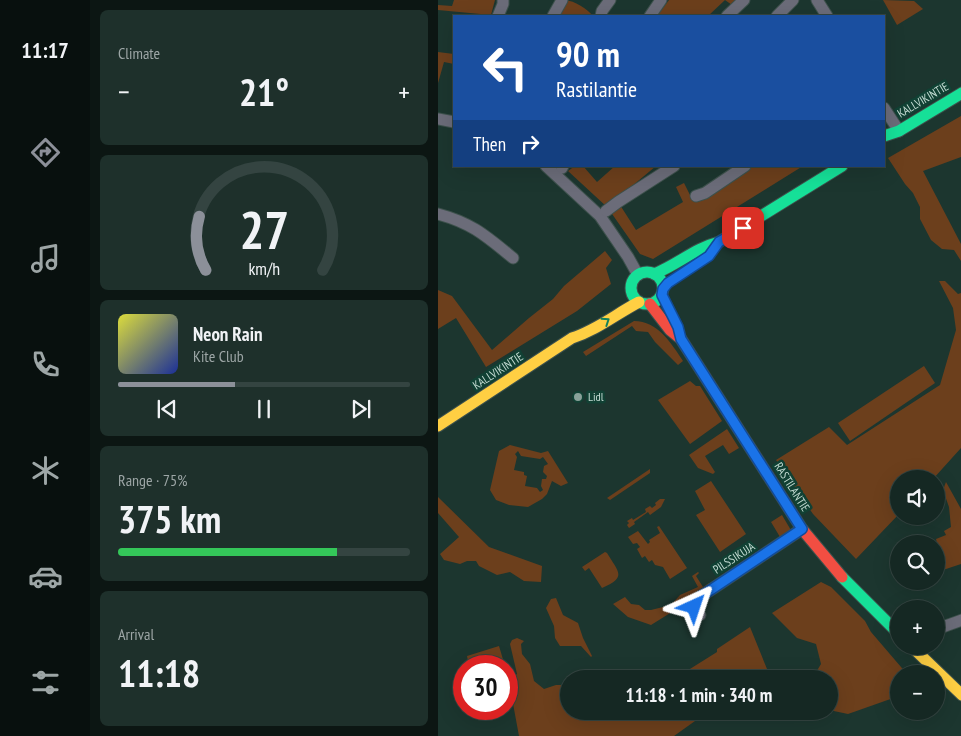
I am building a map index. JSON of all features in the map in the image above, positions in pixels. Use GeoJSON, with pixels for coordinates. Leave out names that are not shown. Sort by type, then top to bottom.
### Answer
{"type":"FeatureCollection","features":[{"type":"Feature","properties":{"kind":"main road","name":"KALLVIKINTIE"},"geometry":{"type":"LineString","coordinates":[[885,136],[899,131],[962,93]]}},
{"type":"Feature","properties":{"kind":"main road","name":"KALLVIKINTIE"},"geometry":{"type":"LineString","coordinates":[[885,145],[893,140],[899,131]]}},
{"type":"Feature","properties":{"kind":"main road"},"geometry":{"type":"LineString","coordinates":[[654,274],[670,268],[704,246],[719,242],[840,167]]}},
{"type":"Feature","properties":{"kind":"main road"},"geometry":{"type":"LineString","coordinates":[[662,292],[661,280],[654,274],[646,272],[634,279],[632,287],[633,296],[644,303],[655,302],[680,274],[709,256],[719,242]]}},
{"type":"Feature","properties":{"kind":"main road"},"geometry":{"type":"LineString","coordinates":[[623,297],[632,287]]}},
{"type":"Feature","properties":{"kind":"main road","name":"RASTILANTIE"},"geometry":{"type":"LineString","coordinates":[[662,292],[678,327],[681,339]]}},
{"type":"Feature","properties":{"kind":"main road","name":"KALLVIKINTIE"},"geometry":{"type":"LineString","coordinates":[[438,426],[572,338],[590,332],[618,312],[644,303]]}},
{"type":"Feature","properties":{"kind":"main road","name":"RASTILANTIE"},"geometry":{"type":"LineString","coordinates":[[644,303],[681,339],[802,529],[847,583],[890,625]]}},
{"type":"Feature","properties":{"kind":"main road","name":"KALLVIKINTIE"},"geometry":{"type":"LineString","coordinates":[[572,338],[583,322],[604,309]]}},
{"type":"Feature","properties":{"kind":"main road"},"geometry":{"type":"LineString","coordinates":[[920,655],[962,695]]}},
{"type":"Feature","properties":{"kind":"street"},"geometry":{"type":"LineString","coordinates":[[554,15],[562,0]]}},
{"type":"Feature","properties":{"kind":"street"},"geometry":{"type":"LineString","coordinates":[[601,15],[610,0]]}},
{"type":"Feature","properties":{"kind":"street"},"geometry":{"type":"LineString","coordinates":[[651,15],[661,0]]}},
{"type":"Feature","properties":{"kind":"street"},"geometry":{"type":"LineString","coordinates":[[728,15],[744,0]]}},
{"type":"Feature","properties":{"kind":"street"},"geometry":{"type":"LineString","coordinates":[[778,15],[793,0]]}},
{"type":"Feature","properties":{"kind":"street"},"geometry":{"type":"LineString","coordinates":[[817,0],[826,15]]}},
{"type":"Feature","properties":{"kind":"street"},"geometry":{"type":"LineString","coordinates":[[498,15],[505,1]]}},
{"type":"Feature","properties":{"kind":"street"},"geometry":{"type":"LineString","coordinates":[[885,110],[899,131]]}},
{"type":"Feature","properties":{"kind":"street"},"geometry":{"type":"LineString","coordinates":[[438,119],[453,122]]}},
{"type":"Feature","properties":{"kind":"street"},"geometry":{"type":"LineString","coordinates":[[547,167],[600,216],[638,275]]}},
{"type":"Feature","properties":{"kind":"street"},"geometry":{"type":"LineString","coordinates":[[606,211],[672,167]]}},
{"type":"Feature","properties":{"kind":"street"},"geometry":{"type":"LineString","coordinates":[[696,196],[705,193],[744,167]]}},
{"type":"Feature","properties":{"kind":"street"},"geometry":{"type":"LineString","coordinates":[[438,214],[468,224],[513,258]]}},
{"type":"Feature","properties":{"kind":"street","name":"PILSSIKUJA"},"geometry":{"type":"LineString","coordinates":[[700,615],[694,607],[697,599],[802,529]]}},
{"type":"Feature","properties":{"kind":"street"},"geometry":{"type":"LineString","coordinates":[[945,626],[962,620]]}},
{"type":"Feature","properties":{"kind":"shaded area"},"geometry":{"type":"Polygon","coordinates":[[[454,0],[495,0],[491,15],[438,10],[438,5],[452,6],[454,0]]]}},
{"type":"Feature","properties":{"kind":"shaded area"},"geometry":{"type":"Polygon","coordinates":[[[565,0],[580,5],[592,15],[558,15],[565,0]]]}},
{"type":"Feature","properties":{"kind":"shaded area"},"geometry":{"type":"Polygon","coordinates":[[[669,0],[725,0],[709,15],[658,15],[669,0]]]}},
{"type":"Feature","properties":{"kind":"shaded area"},"geometry":{"type":"Polygon","coordinates":[[[725,0],[738,0],[732,5],[725,0]]]}},
{"type":"Feature","properties":{"kind":"shaded area"},"geometry":{"type":"Polygon","coordinates":[[[883,0],[914,1],[923,9],[897,25],[883,0]]]}},
{"type":"Feature","properties":{"kind":"shaded area"},"geometry":{"type":"Polygon","coordinates":[[[438,52],[453,54],[453,64],[444,62],[438,83],[438,52]]]}},
{"type":"Feature","properties":{"kind":"shaded area"},"geometry":{"type":"Polygon","coordinates":[[[961,116],[961,157],[923,171],[961,244],[961,261],[954,250],[942,249],[931,240],[920,219],[920,207],[913,193],[888,158],[961,116]]]}},
{"type":"Feature","properties":{"kind":"shaded area"},"geometry":{"type":"Polygon","coordinates":[[[574,167],[584,167],[597,182],[614,167],[655,167],[607,207],[568,171],[574,167]]]}},
{"type":"Feature","properties":{"kind":"shaded area"},"geometry":{"type":"Polygon","coordinates":[[[748,167],[801,167],[653,259],[640,254],[610,211],[620,205],[636,230],[683,202],[676,187],[684,183],[693,201],[702,198],[748,167]]]}},
{"type":"Feature","properties":{"kind":"shaded area"},"geometry":{"type":"Polygon","coordinates":[[[605,251],[612,260],[606,268],[611,284],[577,311],[486,367],[456,318],[438,329],[438,290],[452,296],[492,350],[553,299],[564,286],[605,251]]]}},
{"type":"Feature","properties":{"kind":"shaded area"},"geometry":{"type":"Polygon","coordinates":[[[939,281],[945,281],[958,294],[961,293],[961,448],[941,470],[890,470],[890,523],[856,559],[813,514],[776,460],[829,427],[847,445],[940,385],[956,330],[953,308],[939,281]]]}},
{"type":"Feature","properties":{"kind":"shaded area"},"geometry":{"type":"Polygon","coordinates":[[[634,321],[643,322],[657,329],[669,340],[683,361],[678,365],[655,342],[648,332],[636,331],[632,326],[586,356],[583,352],[634,321]]]}},
{"type":"Feature","properties":{"kind":"shaded area"},"geometry":{"type":"Polygon","coordinates":[[[924,366],[935,383],[850,441],[838,423],[924,366]]]}},
{"type":"Feature","properties":{"kind":"shaded area"},"geometry":{"type":"Polygon","coordinates":[[[690,381],[696,386],[700,386],[722,421],[690,444],[658,400],[690,381]]]}},
{"type":"Feature","properties":{"kind":"shaded area"},"geometry":{"type":"Polygon","coordinates":[[[727,429],[739,448],[729,454],[723,445],[705,456],[715,472],[713,474],[698,468],[689,455],[727,429]]]}},
{"type":"Feature","properties":{"kind":"shaded area"},"geometry":{"type":"Polygon","coordinates":[[[510,445],[541,453],[548,451],[568,483],[561,486],[552,481],[547,494],[528,507],[509,505],[496,500],[490,490],[499,451],[510,445]],[[518,451],[515,454],[517,457],[514,470],[524,472],[524,475],[527,476],[525,486],[537,488],[540,492],[543,490],[541,486],[542,479],[546,479],[547,476],[543,472],[544,466],[548,464],[543,457],[540,459],[521,456],[518,451]]]}},
{"type":"Feature","properties":{"kind":"shaded area"},"geometry":{"type":"Polygon","coordinates":[[[650,469],[650,473],[610,500],[607,498],[650,469]]]}},
{"type":"Feature","properties":{"kind":"shaded area"},"geometry":{"type":"Polygon","coordinates":[[[711,481],[746,534],[720,552],[696,515],[705,510],[695,491],[711,481]]]}},
{"type":"Feature","properties":{"kind":"shaded area"},"geometry":{"type":"Polygon","coordinates":[[[946,482],[961,509],[961,564],[945,569],[946,535],[944,531],[951,527],[949,507],[945,496],[946,482]]]}},
{"type":"Feature","properties":{"kind":"shaded area"},"geometry":{"type":"Polygon","coordinates":[[[438,497],[489,547],[542,566],[541,582],[524,581],[510,572],[497,575],[479,566],[476,561],[467,561],[460,564],[444,560],[440,554],[459,537],[438,513],[438,497]]]}},
{"type":"Feature","properties":{"kind":"shaded area"},"geometry":{"type":"Polygon","coordinates":[[[660,499],[665,499],[661,507],[650,515],[648,512],[629,528],[627,521],[632,518],[633,520],[646,512],[645,509],[650,506],[652,508],[660,499]]]}},
{"type":"Feature","properties":{"kind":"shaded area"},"geometry":{"type":"Polygon","coordinates":[[[782,515],[792,532],[774,543],[780,537],[771,522],[782,515]]]}},
{"type":"Feature","properties":{"kind":"shaded area"},"geometry":{"type":"Polygon","coordinates":[[[659,526],[687,568],[670,579],[663,567],[655,565],[652,560],[649,562],[645,556],[642,558],[637,549],[640,547],[637,543],[633,544],[628,537],[638,531],[648,544],[649,540],[660,533],[657,527],[659,526]]]}},
{"type":"Feature","properties":{"kind":"shaded area"},"geometry":{"type":"Polygon","coordinates":[[[605,552],[615,565],[618,577],[615,581],[602,588],[589,568],[585,571],[582,567],[605,552]]]}},
{"type":"Feature","properties":{"kind":"shaded area"},"geometry":{"type":"Polygon","coordinates":[[[698,572],[696,576],[703,587],[709,583],[711,585],[651,625],[628,617],[613,604],[625,597],[631,604],[639,605],[645,610],[671,605],[680,595],[698,587],[692,576],[698,572]]]}},
{"type":"Feature","properties":{"kind":"shaded area"},"geometry":{"type":"Polygon","coordinates":[[[821,582],[831,587],[865,621],[871,632],[899,665],[890,665],[890,699],[848,714],[838,712],[838,670],[817,670],[821,664],[816,644],[797,638],[772,613],[821,582]]]}},
{"type":"Feature","properties":{"kind":"shaded area"},"geometry":{"type":"Polygon","coordinates":[[[556,598],[563,615],[578,623],[591,657],[581,646],[560,646],[555,638],[554,626],[546,608],[551,599],[556,598]]]}},
{"type":"Feature","properties":{"kind":"shaded area"},"geometry":{"type":"Polygon","coordinates":[[[750,627],[767,669],[688,670],[717,652],[717,649],[750,627]]]}},
{"type":"Feature","properties":{"kind":"shaded area"},"geometry":{"type":"Polygon","coordinates":[[[517,638],[524,641],[521,644],[522,654],[530,664],[534,681],[544,689],[560,685],[560,720],[696,720],[674,736],[519,736],[516,720],[518,720],[518,655],[513,655],[510,644],[512,640],[517,638]]]}},
{"type":"Feature","properties":{"kind":"shaded area"},"geometry":{"type":"Polygon","coordinates":[[[499,646],[502,655],[470,655],[499,646]]]}},
{"type":"Feature","properties":{"kind":"traffic: fast"},"geometry":{"type":"LineString","coordinates":[[885,136],[899,131],[962,93]]}},
{"type":"Feature","properties":{"kind":"traffic: fast"},"geometry":{"type":"LineString","coordinates":[[654,274],[702,248],[719,242],[840,167]]}},
{"type":"Feature","properties":{"kind":"traffic: fast"},"geometry":{"type":"LineString","coordinates":[[647,272],[653,273],[658,277],[662,282],[663,288],[662,294],[658,299],[653,303],[647,304],[641,303],[636,299],[632,294],[631,288],[632,282],[636,277],[641,273],[647,272]]}},
{"type":"Feature","properties":{"kind":"traffic: fast"},"geometry":{"type":"LineString","coordinates":[[842,577],[890,625]]}},
{"type":"Feature","properties":{"kind":"traffic: slow"},"geometry":{"type":"LineString","coordinates":[[438,426],[572,338],[598,326],[639,302]]}},
{"type":"Feature","properties":{"kind":"traffic: slow"},"geometry":{"type":"LineString","coordinates":[[920,655],[962,695]]}},
{"type":"Feature","properties":{"kind":"traffic: jam"},"geometry":{"type":"LineString","coordinates":[[650,304],[670,330],[681,339],[802,529],[842,577]]}},
{"type":"Feature","properties":{"kind":"place","name":"Lidl"},"geometry":{"type":"Point","coordinates":[578,397]}},
{"type":"Feature","properties":{"kind":"route"},"geometry":{"type":"LineString","coordinates":[[694,607],[697,599],[802,529],[681,339],[678,327],[662,295],[663,289],[675,277],[709,256],[719,242],[743,228]]}}]}
